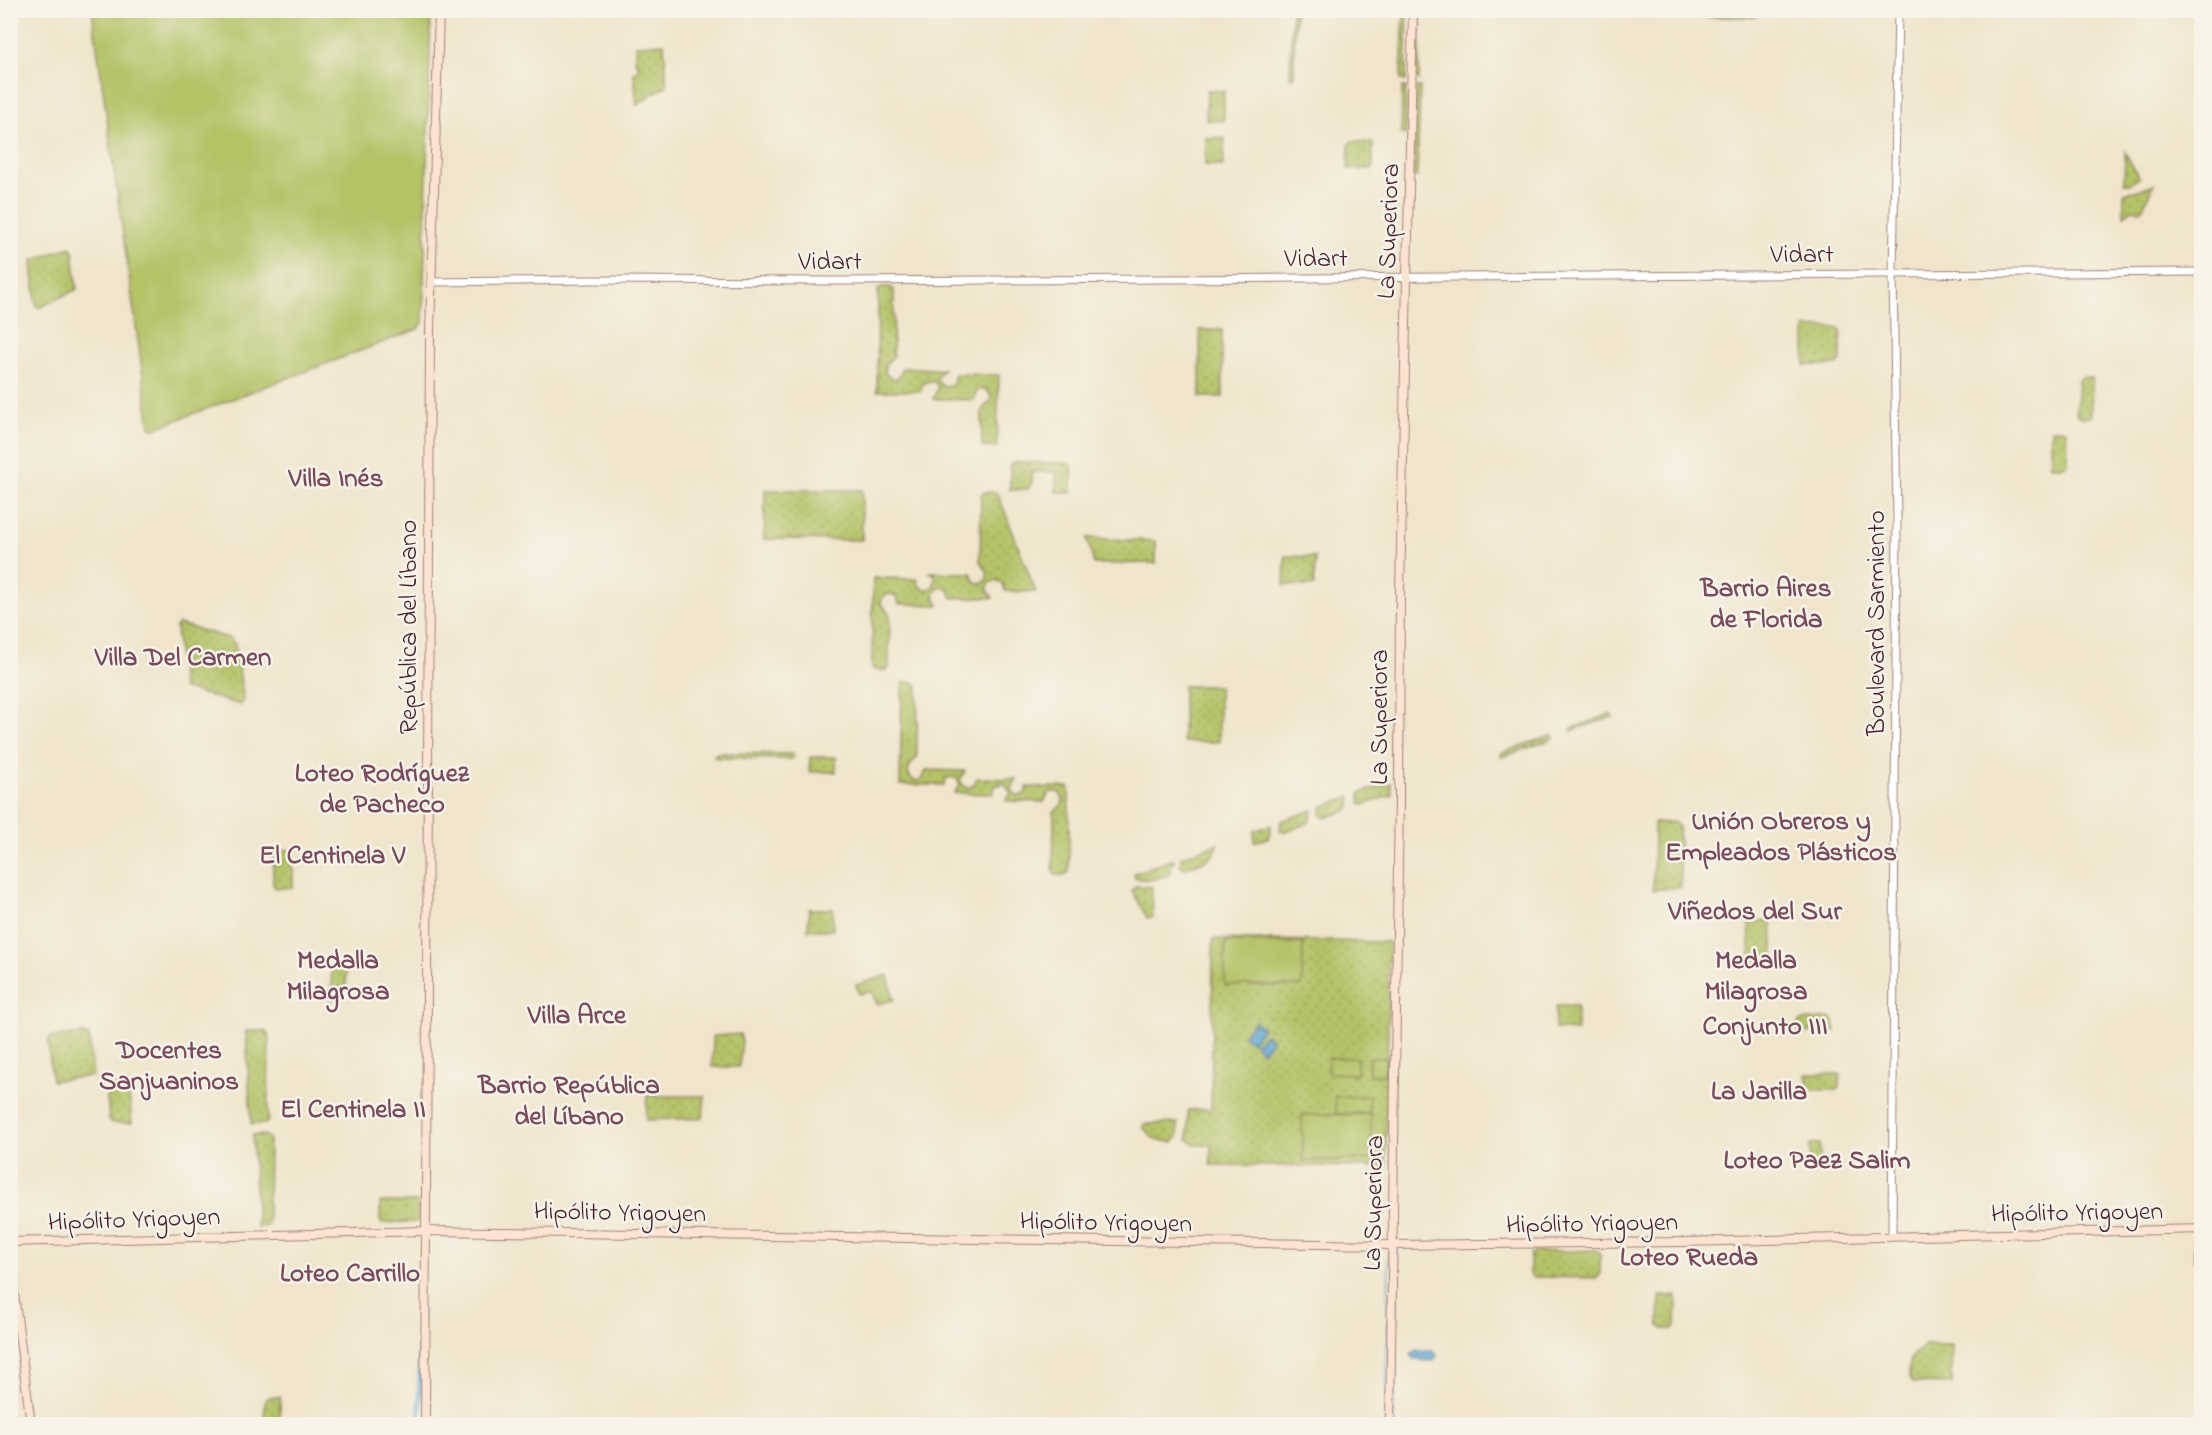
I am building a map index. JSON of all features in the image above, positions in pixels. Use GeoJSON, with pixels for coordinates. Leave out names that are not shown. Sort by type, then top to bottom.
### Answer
{"type":"FeatureCollection","features":[{"type":"Feature","properties":{"kind":"main road","name":"República del Líbano"},"geometry":{"type":"LineString","coordinates":[[425,1425],[431,282],[439,10]]}},
{"type":"Feature","properties":{"kind":"main road","name":"La Superiora"},"geometry":{"type":"LineString","coordinates":[[1390,1425],[1400,601],[1413,10]]}},
{"type":"Feature","properties":{"kind":"main road","name":"Hipólito Yrigoyen"},"geometry":{"type":"LineString","coordinates":[[10,1242],[426,1231],[1392,1245],[1651,1242],[2202,1229]]}},
{"type":"Feature","properties":{"kind":"main road"},"geometry":{"type":"LineString","coordinates":[[10,1263],[31,1425]]}},
{"type":"Feature","properties":{"kind":"street","name":"Boulevard Sarmiento"},"geometry":{"type":"LineString","coordinates":[[1892,1236],[1897,530],[1893,273],[1898,10]]}},
{"type":"Feature","properties":{"kind":"street","name":"Vidart"},"geometry":{"type":"LineString","coordinates":[[431,282],[2202,272]]}},
{"type":"Feature","properties":{"kind":"green space"},"geometry":{"type":"Polygon","coordinates":[[[1760,10],[1756,17],[1688,17],[1685,11],[1760,10]]]}},
{"type":"Feature","properties":{"kind":"green space"},"geometry":{"type":"Polygon","coordinates":[[[92,11],[431,11],[423,323],[418,329],[153,429],[150,427],[92,11]]]}},
{"type":"Feature","properties":{"kind":"green space"},"geometry":{"type":"Polygon","coordinates":[[[1292,11],[1295,11],[1294,77],[1290,77],[1292,11]]]}},
{"type":"Feature","properties":{"kind":"green space"},"geometry":{"type":"Polygon","coordinates":[[[1404,11],[1408,11],[1406,81],[1401,80],[1404,11]]]}},
{"type":"Feature","properties":{"kind":"green space"},"geometry":{"type":"Polygon","coordinates":[[[1416,11],[1420,11],[1419,80],[1415,79],[1416,11]]]}},
{"type":"Feature","properties":{"kind":"green space"},"geometry":{"type":"Polygon","coordinates":[[[664,43],[667,86],[637,106],[634,73],[640,68],[635,61],[635,45],[664,43]]]}},
{"type":"Feature","properties":{"kind":"green space"},"geometry":{"type":"Polygon","coordinates":[[[1402,87],[1406,87],[1406,134],[1401,134],[1402,87]]]}},
{"type":"Feature","properties":{"kind":"green space"},"geometry":{"type":"Polygon","coordinates":[[[1416,87],[1420,87],[1417,177],[1413,176],[1416,87]]]}},
{"type":"Feature","properties":{"kind":"green space"},"geometry":{"type":"Polygon","coordinates":[[[1207,90],[1224,91],[1224,121],[1206,120],[1207,90]]]}},
{"type":"Feature","properties":{"kind":"green space"},"geometry":{"type":"Polygon","coordinates":[[[1206,138],[1225,138],[1223,166],[1205,165],[1206,138]]]}},
{"type":"Feature","properties":{"kind":"green space"},"geometry":{"type":"Polygon","coordinates":[[[1352,141],[1373,143],[1373,169],[1348,169],[1349,145],[1352,141]]]}},
{"type":"Feature","properties":{"kind":"green space"},"geometry":{"type":"Polygon","coordinates":[[[2125,152],[2139,178],[2130,184],[2124,183],[2125,152]]]}},
{"type":"Feature","properties":{"kind":"green space"},"geometry":{"type":"Polygon","coordinates":[[[2154,184],[2141,211],[2133,209],[2124,215],[2124,193],[2154,184]]]}},
{"type":"Feature","properties":{"kind":"green space"},"geometry":{"type":"Polygon","coordinates":[[[70,247],[73,250],[77,289],[39,308],[36,306],[33,260],[70,247]]]}},
{"type":"Feature","properties":{"kind":"green space"},"geometry":{"type":"Polygon","coordinates":[[[881,287],[891,287],[894,290],[893,357],[885,365],[885,374],[894,379],[900,376],[902,368],[944,369],[937,379],[941,385],[947,386],[953,383],[955,374],[999,375],[997,447],[982,447],[982,410],[992,399],[987,390],[981,389],[976,392],[974,400],[933,399],[938,388],[935,382],[928,381],[922,385],[921,391],[877,391],[878,290],[881,287]]]}},
{"type":"Feature","properties":{"kind":"green space"},"geometry":{"type":"Polygon","coordinates":[[[1838,327],[1841,330],[1841,361],[1837,365],[1805,365],[1805,328],[1838,327]]]}},
{"type":"Feature","properties":{"kind":"green space"},"geometry":{"type":"Polygon","coordinates":[[[1200,330],[1222,330],[1223,397],[1200,397],[1200,330]]]}},
{"type":"Feature","properties":{"kind":"green space"},"geometry":{"type":"Polygon","coordinates":[[[2082,377],[2092,378],[2091,417],[2080,417],[2076,413],[2078,380],[2082,377]]]}},
{"type":"Feature","properties":{"kind":"green space"},"geometry":{"type":"Polygon","coordinates":[[[2051,429],[2066,431],[2068,463],[2064,466],[2051,466],[2051,429]]]}},
{"type":"Feature","properties":{"kind":"green space"},"geometry":{"type":"Polygon","coordinates":[[[1014,462],[1068,463],[1072,466],[1072,492],[1056,492],[1056,472],[1032,472],[1032,482],[1028,489],[1010,490],[1010,465],[1014,462]]]}},
{"type":"Feature","properties":{"kind":"green space"},"geometry":{"type":"Polygon","coordinates":[[[765,490],[862,490],[862,540],[764,539],[765,490]]]}},
{"type":"Feature","properties":{"kind":"green space"},"geometry":{"type":"Polygon","coordinates":[[[984,492],[998,494],[1036,592],[1005,591],[1003,584],[996,580],[987,588],[993,598],[952,598],[949,589],[941,587],[936,590],[934,596],[939,605],[899,604],[895,595],[887,594],[882,598],[881,603],[890,615],[889,667],[886,670],[875,670],[872,667],[873,578],[917,579],[920,587],[926,590],[934,583],[935,575],[930,572],[971,573],[975,582],[986,581],[988,572],[980,562],[981,495],[984,492]]]}},
{"type":"Feature","properties":{"kind":"green space"},"geometry":{"type":"Polygon","coordinates":[[[1087,538],[1156,541],[1156,563],[1094,564],[1087,538]]]}},
{"type":"Feature","properties":{"kind":"green space"},"geometry":{"type":"Polygon","coordinates":[[[1285,556],[1315,557],[1314,586],[1284,585],[1285,556]]]}},
{"type":"Feature","properties":{"kind":"green space"},"geometry":{"type":"Polygon","coordinates":[[[179,624],[229,638],[235,644],[244,701],[240,705],[182,688],[176,627],[179,624]]]}},
{"type":"Feature","properties":{"kind":"green space"},"geometry":{"type":"Polygon","coordinates":[[[905,682],[915,682],[918,686],[917,758],[908,771],[913,780],[919,781],[923,778],[926,770],[965,771],[960,779],[967,788],[974,785],[977,778],[1017,779],[1012,788],[1018,796],[1025,794],[1027,787],[1069,787],[1069,872],[1066,875],[1056,875],[1053,872],[1054,812],[1062,805],[1063,799],[1059,792],[1050,792],[1044,802],[1006,801],[1011,793],[1004,783],[995,786],[993,794],[954,793],[960,785],[956,778],[952,777],[945,779],[944,785],[900,785],[902,685],[905,682]]]}},
{"type":"Feature","properties":{"kind":"green space"},"geometry":{"type":"Polygon","coordinates":[[[1183,686],[1219,686],[1219,742],[1183,742],[1183,686]]]}},
{"type":"Feature","properties":{"kind":"green space"},"geometry":{"type":"Polygon","coordinates":[[[1610,714],[1613,717],[1571,731],[1572,728],[1610,714]]]}},
{"type":"Feature","properties":{"kind":"green space"},"geometry":{"type":"Polygon","coordinates":[[[1552,735],[1554,737],[1550,740],[1501,756],[1501,753],[1552,735]]]}},
{"type":"Feature","properties":{"kind":"green space"},"geometry":{"type":"Polygon","coordinates":[[[717,753],[792,754],[794,756],[792,759],[717,758],[714,756],[717,753]]]}},
{"type":"Feature","properties":{"kind":"green space"},"geometry":{"type":"Polygon","coordinates":[[[810,757],[836,757],[836,772],[809,772],[810,757]]]}},
{"type":"Feature","properties":{"kind":"green space"},"geometry":{"type":"Polygon","coordinates":[[[1391,783],[1392,795],[1364,805],[1360,803],[1360,793],[1391,783]]]}},
{"type":"Feature","properties":{"kind":"green space"},"geometry":{"type":"Polygon","coordinates":[[[1351,796],[1351,806],[1348,810],[1324,818],[1321,814],[1322,807],[1351,796]]]}},
{"type":"Feature","properties":{"kind":"green space"},"geometry":{"type":"Polygon","coordinates":[[[1313,810],[1309,823],[1284,832],[1280,830],[1281,821],[1313,810]]]}},
{"type":"Feature","properties":{"kind":"green space"},"geometry":{"type":"Polygon","coordinates":[[[1674,822],[1678,826],[1681,887],[1653,890],[1654,823],[1674,822]]]}},
{"type":"Feature","properties":{"kind":"green space"},"geometry":{"type":"Polygon","coordinates":[[[1271,825],[1269,838],[1254,842],[1254,831],[1271,825]]]}},
{"type":"Feature","properties":{"kind":"green space"},"geometry":{"type":"Polygon","coordinates":[[[1218,843],[1214,854],[1206,860],[1184,868],[1180,865],[1181,857],[1218,843]]]}},
{"type":"Feature","properties":{"kind":"green space"},"geometry":{"type":"Polygon","coordinates":[[[276,850],[293,850],[293,888],[276,888],[273,885],[273,853],[276,850]]]}},
{"type":"Feature","properties":{"kind":"green space"},"geometry":{"type":"Polygon","coordinates":[[[1174,859],[1169,875],[1150,880],[1135,878],[1134,873],[1174,859]]]}},
{"type":"Feature","properties":{"kind":"green space"},"geometry":{"type":"Polygon","coordinates":[[[1135,886],[1152,887],[1153,917],[1147,918],[1132,890],[1135,886]]]}},
{"type":"Feature","properties":{"kind":"green space"},"geometry":{"type":"Polygon","coordinates":[[[809,909],[833,909],[833,930],[808,930],[809,909]]]}},
{"type":"Feature","properties":{"kind":"green space"},"geometry":{"type":"Polygon","coordinates":[[[1769,920],[1772,923],[1774,957],[1772,960],[1751,964],[1749,923],[1769,920]]]}},
{"type":"Feature","properties":{"kind":"green space"},"geometry":{"type":"Polygon","coordinates":[[[1213,939],[1389,942],[1386,1167],[1211,1165],[1211,1145],[1195,1145],[1188,1139],[1188,1110],[1211,1109],[1213,939]]]}},
{"type":"Feature","properties":{"kind":"green space"},"geometry":{"type":"Polygon","coordinates":[[[1225,942],[1303,943],[1302,986],[1225,985],[1225,942]]]}},
{"type":"Feature","properties":{"kind":"green space"},"geometry":{"type":"Polygon","coordinates":[[[346,965],[346,987],[338,987],[338,999],[332,999],[331,967],[346,965]]]}},
{"type":"Feature","properties":{"kind":"green space"},"geometry":{"type":"Polygon","coordinates":[[[888,975],[894,1000],[877,1004],[871,991],[859,994],[856,985],[888,975]]]}},
{"type":"Feature","properties":{"kind":"green space"},"geometry":{"type":"Polygon","coordinates":[[[1556,1006],[1577,1006],[1577,1031],[1555,1029],[1556,1006]]]}},
{"type":"Feature","properties":{"kind":"green space"},"geometry":{"type":"Polygon","coordinates":[[[1831,1018],[1836,1031],[1799,1033],[1797,1025],[1800,1021],[1831,1018]]]}},
{"type":"Feature","properties":{"kind":"green space"},"geometry":{"type":"Polygon","coordinates":[[[246,1031],[265,1031],[269,1036],[268,1121],[265,1124],[251,1124],[246,1031]]]}},
{"type":"Feature","properties":{"kind":"green space"},"geometry":{"type":"Polygon","coordinates":[[[84,1034],[89,1036],[93,1076],[52,1081],[48,1042],[51,1037],[84,1034]]]}},
{"type":"Feature","properties":{"kind":"green space"},"geometry":{"type":"Polygon","coordinates":[[[740,1034],[742,1042],[739,1067],[712,1067],[713,1036],[740,1034]]]}},
{"type":"Feature","properties":{"kind":"green space"},"geometry":{"type":"Polygon","coordinates":[[[1328,1058],[1357,1058],[1357,1074],[1328,1073],[1328,1058]]]}},
{"type":"Feature","properties":{"kind":"green space"},"geometry":{"type":"Polygon","coordinates":[[[1369,1058],[1385,1058],[1385,1075],[1369,1075],[1369,1058]]]}},
{"type":"Feature","properties":{"kind":"green space"},"geometry":{"type":"Polygon","coordinates":[[[1806,1074],[1840,1074],[1840,1087],[1837,1090],[1812,1090],[1808,1087],[1806,1074]]]}},
{"type":"Feature","properties":{"kind":"green space"},"geometry":{"type":"Polygon","coordinates":[[[128,1084],[132,1123],[113,1123],[109,1120],[106,1087],[128,1084]]]}},
{"type":"Feature","properties":{"kind":"green space"},"geometry":{"type":"Polygon","coordinates":[[[647,1096],[705,1096],[703,1118],[646,1120],[647,1096]]]}},
{"type":"Feature","properties":{"kind":"green space"},"geometry":{"type":"Polygon","coordinates":[[[1369,1096],[1369,1113],[1336,1114],[1335,1097],[1369,1096]]]}},
{"type":"Feature","properties":{"kind":"green space"},"geometry":{"type":"Polygon","coordinates":[[[1371,1114],[1372,1159],[1303,1161],[1302,1115],[1371,1114]]]}},
{"type":"Feature","properties":{"kind":"green space"},"geometry":{"type":"Polygon","coordinates":[[[1178,1123],[1178,1137],[1173,1142],[1155,1140],[1143,1127],[1144,1124],[1178,1123]]]}},
{"type":"Feature","properties":{"kind":"green space"},"geometry":{"type":"Polygon","coordinates":[[[252,1135],[265,1135],[269,1139],[268,1224],[263,1227],[257,1227],[252,1135]]]}},
{"type":"Feature","properties":{"kind":"green space"},"geometry":{"type":"Polygon","coordinates":[[[1820,1144],[1820,1172],[1810,1170],[1810,1145],[1820,1144]]]}},
{"type":"Feature","properties":{"kind":"green space"},"geometry":{"type":"Polygon","coordinates":[[[380,1202],[418,1202],[418,1220],[382,1223],[380,1221],[380,1202]]]}},
{"type":"Feature","properties":{"kind":"green space"},"geometry":{"type":"Polygon","coordinates":[[[2201,1237],[2201,1266],[2194,1258],[2194,1240],[2201,1237]]]}},
{"type":"Feature","properties":{"kind":"green space"},"geometry":{"type":"Polygon","coordinates":[[[1596,1250],[1600,1254],[1600,1275],[1596,1278],[1533,1277],[1530,1274],[1530,1255],[1533,1252],[1596,1250]]]}},
{"type":"Feature","properties":{"kind":"green space"},"geometry":{"type":"Polygon","coordinates":[[[1660,1296],[1677,1296],[1676,1326],[1673,1329],[1663,1329],[1659,1325],[1660,1296]]]}},
{"type":"Feature","properties":{"kind":"green space"},"geometry":{"type":"Polygon","coordinates":[[[1925,1345],[1952,1345],[1952,1384],[1913,1383],[1910,1380],[1910,1359],[1925,1345]]]}},
{"type":"Feature","properties":{"kind":"green space"},"geometry":{"type":"Polygon","coordinates":[[[268,1397],[280,1397],[280,1424],[264,1424],[265,1400],[268,1397]]]}},
{"type":"Feature","properties":{"kind":"water"},"geometry":{"type":"Polygon","coordinates":[[[1255,1021],[1263,1028],[1252,1042],[1243,1035],[1255,1021]]]}},
{"type":"Feature","properties":{"kind":"water"},"geometry":{"type":"Polygon","coordinates":[[[1266,1034],[1272,1040],[1262,1052],[1255,1044],[1266,1034]]]}},
{"type":"Feature","properties":{"kind":"water"},"geometry":{"type":"Polygon","coordinates":[[[1416,1350],[1432,1350],[1437,1357],[1432,1361],[1415,1360],[1411,1355],[1416,1350]]]}},
{"type":"Feature","properties":{"kind":"waterway"},"geometry":{"type":"LineString","coordinates":[[1386,1424],[1389,1251]]}},
{"type":"Feature","properties":{"kind":"waterway"},"geometry":{"type":"LineString","coordinates":[[1394,1424],[1397,1251]]}},
{"type":"Feature","properties":{"kind":"waterway"},"geometry":{"type":"LineString","coordinates":[[420,1309],[420,1424]]}},
{"type":"Feature","properties":{"kind":"district","name":"Villa Inés"},"geometry":{"type":"Point","coordinates":[336,477]}},
{"type":"Feature","properties":{"kind":"district","name":"Barrio Aires de Florida"},"geometry":{"type":"Point","coordinates":[1766,602]}},
{"type":"Feature","properties":{"kind":"district","name":"Villa Del Carmen"},"geometry":{"type":"Point","coordinates":[183,656]}},
{"type":"Feature","properties":{"kind":"district","name":"Loteo Rodríguez de Pacheco"},"geometry":{"type":"Point","coordinates":[382,788]}},
{"type":"Feature","properties":{"kind":"district","name":"Unión Obreros y Empleados Plásticos"},"geometry":{"type":"Point","coordinates":[1781,836]}},
{"type":"Feature","properties":{"kind":"district","name":"El Centinela V"},"geometry":{"type":"Point","coordinates":[332,854]}},
{"type":"Feature","properties":{"kind":"district","name":"Viñedos del Sur"},"geometry":{"type":"Point","coordinates":[1755,910]}},
{"type":"Feature","properties":{"kind":"district","name":"Medalla Milagrosa"},"geometry":{"type":"Point","coordinates":[338,974]}},
{"type":"Feature","properties":{"kind":"district","name":"Medalla Milagrosa"},"geometry":{"type":"Point","coordinates":[1756,974]}},
{"type":"Feature","properties":{"kind":"district","name":"Villa Arce"},"geometry":{"type":"Point","coordinates":[577,1014]}},
{"type":"Feature","properties":{"kind":"district","name":"Conjunto III"},"geometry":{"type":"Point","coordinates":[1765,1025]}},
{"type":"Feature","properties":{"kind":"district","name":"Docentes Sanjuaninos"},"geometry":{"type":"Point","coordinates":[169,1064]}},
{"type":"Feature","properties":{"kind":"district","name":"La Jarilla"},"geometry":{"type":"Point","coordinates":[1759,1090]}},
{"type":"Feature","properties":{"kind":"district","name":"Barrio República del Líbano"},"geometry":{"type":"Point","coordinates":[569,1100]}},
{"type":"Feature","properties":{"kind":"district","name":"El Centinela II"},"geometry":{"type":"Point","coordinates":[353,1108]}},
{"type":"Feature","properties":{"kind":"district","name":"Loteo Paez Salim"},"geometry":{"type":"Point","coordinates":[1817,1159]}},
{"type":"Feature","properties":{"kind":"district","name":"Loteo Rueda"},"geometry":{"type":"Point","coordinates":[1689,1256]}},
{"type":"Feature","properties":{"kind":"district","name":"Loteo Carrillo"},"geometry":{"type":"Point","coordinates":[350,1272]}}]}
